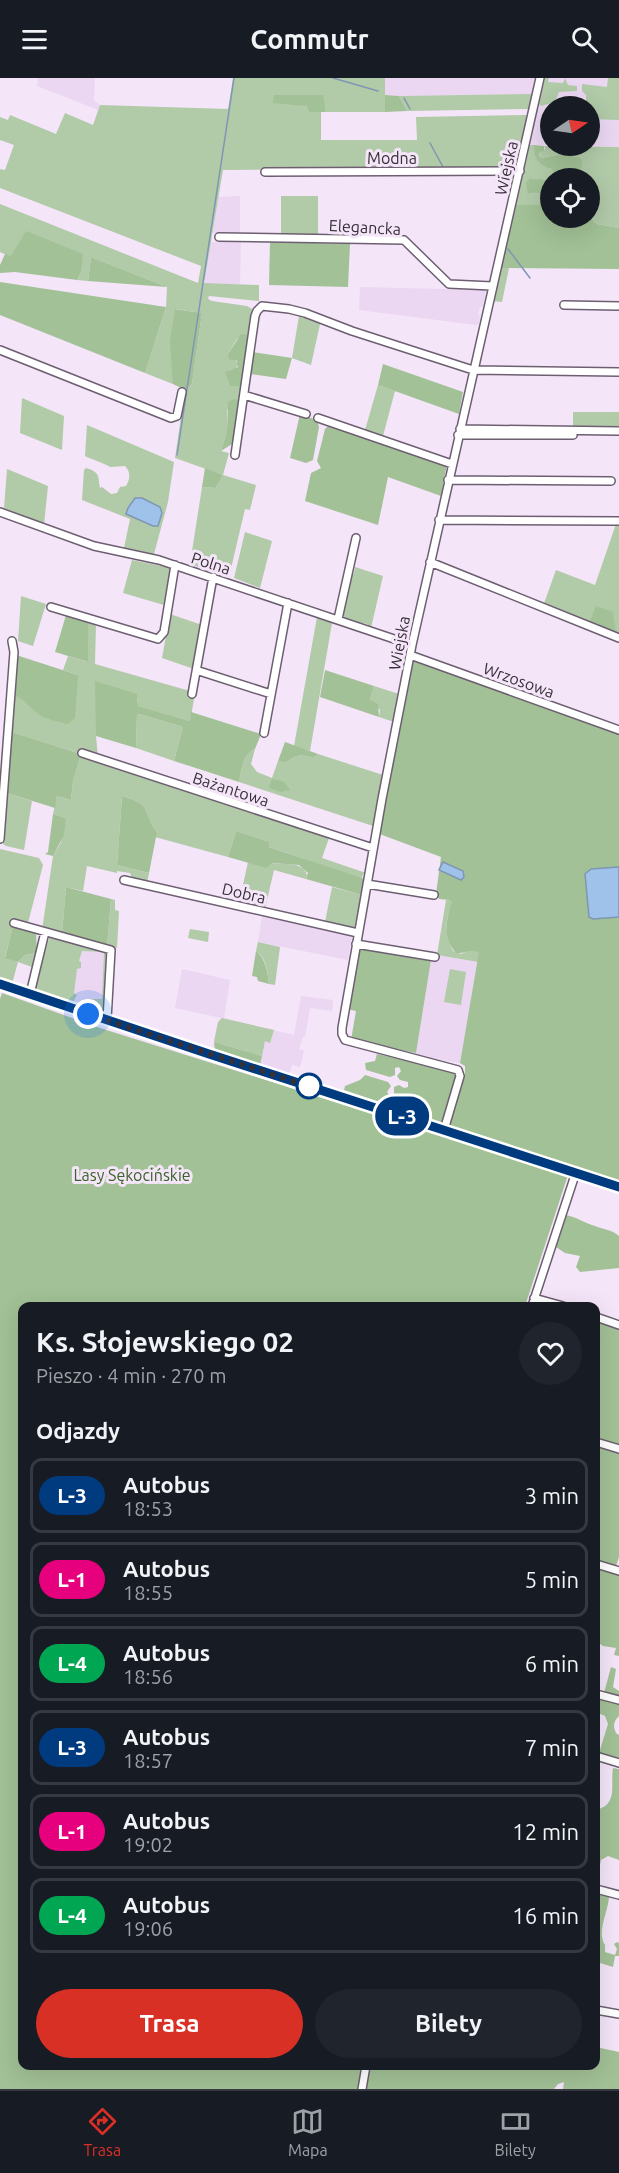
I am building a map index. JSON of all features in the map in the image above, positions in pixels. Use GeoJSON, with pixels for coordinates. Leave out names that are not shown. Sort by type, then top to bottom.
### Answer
{"type":"FeatureCollection","features":[{"type":"Feature","properties":{"kind":"street","name":"Wiejska"},"geometry":{"type":"LineString","coordinates":[[444,1130],[460,1076],[458,1070],[372,1049],[343,1039],[342,1028],[372,848],[412,645],[540,78]]}},
{"type":"Feature","properties":{"kind":"street","name":"Modna"},"geometry":{"type":"LineString","coordinates":[[265,172],[520,171]]}},
{"type":"Feature","properties":{"kind":"street","name":"Elegancka"},"geometry":{"type":"LineString","coordinates":[[219,237],[404,240],[449,284],[492,286]]}},
{"type":"Feature","properties":{"kind":"street"},"geometry":{"type":"LineString","coordinates":[[564,305],[619,306]]}},
{"type":"Feature","properties":{"kind":"street"},"geometry":{"type":"LineString","coordinates":[[235,455],[255,316],[259,308],[266,306],[297,311],[473,370],[619,372]]}},
{"type":"Feature","properties":{"kind":"street"},"geometry":{"type":"LineString","coordinates":[[0,350],[171,418],[177,416],[182,392]]}},
{"type":"Feature","properties":{"kind":"street"},"geometry":{"type":"LineString","coordinates":[[244,395],[306,414]]}},
{"type":"Feature","properties":{"kind":"street"},"geometry":{"type":"LineString","coordinates":[[318,418],[452,464]]}},
{"type":"Feature","properties":{"kind":"street"},"geometry":{"type":"LineString","coordinates":[[459,432],[619,431]]}},
{"type":"Feature","properties":{"kind":"street"},"geometry":{"type":"LineString","coordinates":[[459,432],[586,435]]}},
{"type":"Feature","properties":{"kind":"street"},"geometry":{"type":"LineString","coordinates":[[448,480],[611,481]]}},
{"type":"Feature","properties":{"kind":"street","name":"Polna"},"geometry":{"type":"LineString","coordinates":[[0,512],[94,546],[175,565],[213,577],[412,645]]}},
{"type":"Feature","properties":{"kind":"street"},"geometry":{"type":"LineString","coordinates":[[439,520],[619,521]]}},
{"type":"Feature","properties":{"kind":"street"},"geometry":{"type":"LineString","coordinates":[[338,619],[356,538]]}},
{"type":"Feature","properties":{"kind":"street"},"geometry":{"type":"LineString","coordinates":[[430,562],[619,638]]}},
{"type":"Feature","properties":{"kind":"street"},"geometry":{"type":"LineString","coordinates":[[51,607],[158,639],[164,632],[175,565]]}},
{"type":"Feature","properties":{"kind":"street"},"geometry":{"type":"LineString","coordinates":[[192,694],[213,577]]}},
{"type":"Feature","properties":{"kind":"street"},"geometry":{"type":"LineString","coordinates":[[264,733],[288,603]]}},
{"type":"Feature","properties":{"kind":"street"},"geometry":{"type":"LineString","coordinates":[[0,838],[14,652],[12,641]]}},
{"type":"Feature","properties":{"kind":"street","name":"Wrzosowa"},"geometry":{"type":"LineString","coordinates":[[410,656],[619,730]]}},
{"type":"Feature","properties":{"kind":"street"},"geometry":{"type":"LineString","coordinates":[[199,671],[271,693]]}},
{"type":"Feature","properties":{"kind":"street","name":"Bażantowa"},"geometry":{"type":"LineString","coordinates":[[82,753],[372,848]]}},
{"type":"Feature","properties":{"kind":"street","name":"Dobra"},"geometry":{"type":"LineString","coordinates":[[124,880],[358,933]]}},
{"type":"Feature","properties":{"kind":"street"},"geometry":{"type":"LineString","coordinates":[[367,884],[434,895]]}},
{"type":"Feature","properties":{"kind":"street"},"geometry":{"type":"LineString","coordinates":[[14,923],[111,950],[107,1020]]}},
{"type":"Feature","properties":{"kind":"street"},"geometry":{"type":"LineString","coordinates":[[30,994],[45,932]]}},
{"type":"Feature","properties":{"kind":"street"},"geometry":{"type":"LineString","coordinates":[[356,944],[435,957]]}},
{"type":"Feature","properties":{"kind":"street"},"geometry":{"type":"LineString","coordinates":[[1,986],[619,1187]]}},
{"type":"Feature","properties":{"kind":"street"},"geometry":{"type":"LineString","coordinates":[[533,1302],[576,1172]]}},
{"type":"Feature","properties":{"kind":"street"},"geometry":{"type":"LineString","coordinates":[[534,1298],[548,1302]]}},
{"type":"Feature","properties":{"kind":"street"},"geometry":{"type":"LineString","coordinates":[[600,1318],[619,1325]]}},
{"type":"Feature","properties":{"kind":"street"},"geometry":{"type":"LineString","coordinates":[[600,1443],[619,1449]]}},
{"type":"Feature","properties":{"kind":"street"},"geometry":{"type":"LineString","coordinates":[[600,1565],[619,1571]]}},
{"type":"Feature","properties":{"kind":"street"},"geometry":{"type":"LineString","coordinates":[[600,1695],[619,1700]]}},
{"type":"Feature","properties":{"kind":"street"},"geometry":{"type":"LineString","coordinates":[[600,1757],[619,1763]]}},
{"type":"Feature","properties":{"kind":"street"},"geometry":{"type":"LineString","coordinates":[[600,1890],[619,1894]]}},
{"type":"Feature","properties":{"kind":"street"},"geometry":{"type":"LineString","coordinates":[[600,2011],[619,2014]]}},
{"type":"Feature","properties":{"kind":"street"},"geometry":{"type":"LineString","coordinates":[[362,2089],[365,2070]]}},
{"type":"Feature","properties":{"kind":"shaded area"},"geometry":{"type":"Polygon","coordinates":[[[38,78],[95,78],[94,100],[100,105],[98,110],[37,86],[38,78]]]}},
{"type":"Feature","properties":{"kind":"shaded area"},"geometry":{"type":"Polygon","coordinates":[[[385,78],[536,78],[532,94],[399,96],[385,95],[385,78]]]}},
{"type":"Feature","properties":{"kind":"shaded area"},"geometry":{"type":"Polygon","coordinates":[[[545,78],[619,78],[619,147],[600,147],[600,96],[541,96],[545,78]]]}},
{"type":"Feature","properties":{"kind":"shaded area"},"geometry":{"type":"Polygon","coordinates":[[[540,100],[540,145],[530,145],[540,100]]]}},
{"type":"Feature","properties":{"kind":"shaded area"},"geometry":{"type":"Polygon","coordinates":[[[240,196],[240,233],[213,233],[218,197],[240,196]]]}},
{"type":"Feature","properties":{"kind":"shaded area"},"geometry":{"type":"Polygon","coordinates":[[[241,241],[240,284],[204,284],[210,242],[241,241]]]}},
{"type":"Feature","properties":{"kind":"shaded area"},"geometry":{"type":"Polygon","coordinates":[[[360,287],[486,290],[483,306],[480,307],[478,314],[479,324],[476,325],[359,310],[360,287]]]}},
{"type":"Feature","properties":{"kind":"shaded area"},"geometry":{"type":"Polygon","coordinates":[[[262,916],[352,936],[348,960],[258,942],[262,916]]]}},
{"type":"Feature","properties":{"kind":"shaded area"},"geometry":{"type":"Polygon","coordinates":[[[47,940],[106,950],[105,1016],[36,993],[34,988],[47,940]]]}},
{"type":"Feature","properties":{"kind":"shaded area"},"geometry":{"type":"Polygon","coordinates":[[[436,955],[478,962],[460,1063],[417,1056],[416,1053],[431,960],[435,961],[436,955]]]}},
{"type":"Feature","properties":{"kind":"shaded area"},"geometry":{"type":"Polygon","coordinates":[[[182,969],[230,980],[224,1019],[294,1035],[301,996],[333,1000],[332,1011],[310,1008],[305,1037],[299,1049],[304,1051],[300,1067],[292,1065],[289,1076],[215,1049],[213,1046],[221,1018],[175,1008],[182,969]]]}},
{"type":"Feature","properties":{"kind":"green space"},"geometry":{"type":"Polygon","coordinates":[[[233,78],[385,78],[385,112],[326,112],[322,95],[282,104],[298,104],[306,106],[309,112],[321,112],[321,140],[417,140],[416,117],[526,115],[516,167],[223,170],[204,283],[259,285],[259,301],[209,296],[208,299],[247,306],[252,309],[250,335],[237,339],[228,354],[239,364],[235,369],[229,370],[230,386],[242,386],[240,400],[227,410],[227,431],[221,451],[229,453],[223,475],[175,458],[185,390],[192,384],[202,313],[176,309],[173,384],[145,373],[166,307],[167,287],[91,257],[88,281],[77,280],[81,272],[26,232],[11,257],[0,252],[0,204],[198,283],[201,266],[0,188],[0,169],[5,170],[14,145],[0,140],[0,117],[8,120],[10,115],[56,134],[65,113],[93,125],[100,105],[228,109],[233,78]]]}},
{"type":"Feature","properties":{"kind":"green space"},"geometry":{"type":"Polygon","coordinates":[[[545,78],[549,78],[548,82],[563,83],[565,78],[568,85],[577,86],[577,91],[559,92],[557,96],[541,96],[545,78]]]}},
{"type":"Feature","properties":{"kind":"green space"},"geometry":{"type":"Polygon","coordinates":[[[608,78],[619,78],[619,120],[600,119],[600,96],[586,96],[582,91],[582,84],[607,87],[608,78]]]}},
{"type":"Feature","properties":{"kind":"green space"},"geometry":{"type":"Polygon","coordinates":[[[532,94],[529,109],[407,111],[399,96],[532,94]]]}},
{"type":"Feature","properties":{"kind":"green space"},"geometry":{"type":"Polygon","coordinates":[[[274,95],[323,95],[326,112],[309,112],[306,106],[273,103],[274,95]]]}},
{"type":"Feature","properties":{"kind":"green space"},"geometry":{"type":"Polygon","coordinates":[[[385,95],[399,96],[407,111],[385,112],[385,95]]]}},
{"type":"Feature","properties":{"kind":"green space"},"geometry":{"type":"Polygon","coordinates":[[[530,145],[534,145],[539,162],[550,168],[540,168],[540,179],[530,178],[528,194],[540,193],[540,205],[516,205],[530,145]]]}},
{"type":"Feature","properties":{"kind":"green space"},"geometry":{"type":"Polygon","coordinates":[[[534,145],[540,146],[541,158],[579,157],[582,160],[582,168],[549,168],[538,162],[534,145]]]}},
{"type":"Feature","properties":{"kind":"green space"},"geometry":{"type":"Polygon","coordinates":[[[600,147],[619,147],[619,228],[600,225],[600,168],[566,168],[577,156],[600,156],[600,147]]]}},
{"type":"Feature","properties":{"kind":"green space"},"geometry":{"type":"Polygon","coordinates":[[[530,178],[540,179],[540,193],[528,194],[526,183],[530,178]]]}},
{"type":"Feature","properties":{"kind":"green space"},"geometry":{"type":"Polygon","coordinates":[[[281,196],[318,196],[318,233],[320,235],[281,234],[281,196]]]}},
{"type":"Feature","properties":{"kind":"green space"},"geometry":{"type":"Polygon","coordinates":[[[516,205],[540,205],[540,228],[600,228],[600,225],[619,228],[619,269],[500,268],[516,205]]]}},
{"type":"Feature","properties":{"kind":"green space"},"geometry":{"type":"Polygon","coordinates":[[[26,231],[83,254],[81,272],[77,280],[15,272],[0,273],[0,265],[5,254],[11,256],[26,231]]]}},
{"type":"Feature","properties":{"kind":"green space"},"geometry":{"type":"Polygon","coordinates":[[[270,242],[350,244],[348,287],[269,285],[270,242]]]}},
{"type":"Feature","properties":{"kind":"green space"},"geometry":{"type":"Polygon","coordinates":[[[91,257],[167,287],[88,281],[91,257]]]}},
{"type":"Feature","properties":{"kind":"green space"},"geometry":{"type":"Polygon","coordinates":[[[500,268],[509,268],[502,302],[492,301],[500,268]]]}},
{"type":"Feature","properties":{"kind":"green space"},"geometry":{"type":"Polygon","coordinates":[[[0,282],[166,307],[145,373],[0,315],[0,282]]]}},
{"type":"Feature","properties":{"kind":"green space"},"geometry":{"type":"Polygon","coordinates":[[[175,309],[202,313],[192,384],[185,390],[173,384],[170,342],[175,309]]]}},
{"type":"Feature","properties":{"kind":"green space"},"geometry":{"type":"Polygon","coordinates":[[[299,316],[320,324],[311,365],[292,358],[299,316]]]}},
{"type":"Feature","properties":{"kind":"green space"},"geometry":{"type":"Polygon","coordinates":[[[241,334],[250,335],[242,386],[230,386],[225,372],[238,367],[237,361],[229,359],[228,354],[241,334]]]}},
{"type":"Feature","properties":{"kind":"green space"},"geometry":{"type":"Polygon","coordinates":[[[253,352],[292,358],[286,379],[250,374],[253,352]]]}},
{"type":"Feature","properties":{"kind":"green space"},"geometry":{"type":"Polygon","coordinates":[[[383,364],[463,392],[459,414],[378,385],[383,364]]]}},
{"type":"Feature","properties":{"kind":"green space"},"geometry":{"type":"Polygon","coordinates":[[[378,385],[395,391],[383,436],[365,430],[378,385]]]}},
{"type":"Feature","properties":{"kind":"green space"},"geometry":{"type":"Polygon","coordinates":[[[22,398],[64,416],[62,450],[20,433],[22,398]]]}},
{"type":"Feature","properties":{"kind":"green space"},"geometry":{"type":"Polygon","coordinates":[[[234,399],[240,400],[234,440],[221,451],[227,431],[228,402],[234,399]]]}},
{"type":"Feature","properties":{"kind":"green space"},"geometry":{"type":"Polygon","coordinates":[[[573,412],[619,412],[619,429],[573,428],[573,412]]]}},
{"type":"Feature","properties":{"kind":"green space"},"geometry":{"type":"Polygon","coordinates":[[[300,414],[317,420],[319,427],[313,460],[306,463],[290,458],[300,414]]]}},
{"type":"Feature","properties":{"kind":"green space"},"geometry":{"type":"Polygon","coordinates":[[[330,424],[447,464],[441,496],[388,477],[378,525],[305,501],[311,473],[321,468],[317,461],[325,429],[330,424]]]}},
{"type":"Feature","properties":{"kind":"green space"},"geometry":{"type":"Polygon","coordinates":[[[87,425],[174,462],[168,502],[154,554],[124,548],[130,519],[82,500],[86,468],[96,473],[100,488],[102,487],[111,494],[117,493],[120,487],[126,486],[129,476],[125,466],[110,467],[85,456],[87,425]],[[135,498],[128,508],[162,513],[160,507],[135,498]]]}},
{"type":"Feature","properties":{"kind":"green space"},"geometry":{"type":"Polygon","coordinates":[[[205,468],[223,475],[216,488],[202,487],[205,468]]]}},
{"type":"Feature","properties":{"kind":"green space"},"geometry":{"type":"Polygon","coordinates":[[[7,469],[48,486],[44,525],[4,508],[7,469]]]}},
{"type":"Feature","properties":{"kind":"green space"},"geometry":{"type":"Polygon","coordinates":[[[223,475],[256,485],[250,510],[245,509],[229,577],[190,564],[202,487],[216,488],[223,475]]]}},
{"type":"Feature","properties":{"kind":"green space"},"geometry":{"type":"Polygon","coordinates":[[[616,524],[619,524],[619,635],[543,606],[556,570],[595,585],[616,524]]]}},
{"type":"Feature","properties":{"kind":"green space"},"geometry":{"type":"Polygon","coordinates":[[[245,532],[272,541],[260,588],[234,578],[245,532]]]}},
{"type":"Feature","properties":{"kind":"green space"},"geometry":{"type":"Polygon","coordinates":[[[132,560],[171,568],[164,605],[123,593],[132,560]]]}},
{"type":"Feature","properties":{"kind":"green space"},"geometry":{"type":"Polygon","coordinates":[[[355,567],[383,576],[371,628],[367,624],[346,620],[343,615],[355,567]]]}},
{"type":"Feature","properties":{"kind":"green space"},"geometry":{"type":"Polygon","coordinates":[[[21,596],[46,604],[33,646],[18,641],[21,596]]]}},
{"type":"Feature","properties":{"kind":"green space"},"geometry":{"type":"Polygon","coordinates":[[[596,606],[613,612],[616,634],[589,624],[596,606]]]}},
{"type":"Feature","properties":{"kind":"green space"},"geometry":{"type":"Polygon","coordinates":[[[170,614],[202,625],[194,669],[162,658],[170,614]]]}},
{"type":"Feature","properties":{"kind":"green space"},"geometry":{"type":"Polygon","coordinates":[[[66,615],[88,621],[88,662],[55,652],[66,615]]]}},
{"type":"Feature","properties":{"kind":"green space"},"geometry":{"type":"Polygon","coordinates":[[[317,617],[332,623],[310,751],[294,746],[317,617]]]}},
{"type":"Feature","properties":{"kind":"green space"},"geometry":{"type":"Polygon","coordinates":[[[88,621],[96,624],[95,664],[195,694],[190,721],[137,706],[138,698],[96,736],[98,757],[81,754],[12,732],[14,696],[42,715],[54,720],[78,675],[63,670],[68,656],[87,662],[88,621]]]}},
{"type":"Feature","properties":{"kind":"green space"},"geometry":{"type":"Polygon","coordinates":[[[16,655],[78,675],[75,718],[68,724],[41,716],[24,701],[14,696],[16,655]]]}},
{"type":"Feature","properties":{"kind":"green space"},"geometry":{"type":"Polygon","coordinates":[[[412,658],[619,733],[619,1183],[448,1127],[465,1074],[465,1066],[460,1063],[479,952],[456,953],[449,941],[446,928],[452,902],[439,899],[436,894],[441,857],[377,833],[412,658]]]}},
{"type":"Feature","properties":{"kind":"green space"},"geometry":{"type":"Polygon","coordinates":[[[325,670],[374,686],[370,700],[378,704],[379,717],[320,697],[325,670]]]}},
{"type":"Feature","properties":{"kind":"green space"},"geometry":{"type":"Polygon","coordinates":[[[95,681],[137,694],[138,706],[190,721],[191,712],[261,734],[255,749],[245,759],[239,782],[174,761],[183,727],[139,714],[137,715],[136,748],[96,736],[95,681]]]}},
{"type":"Feature","properties":{"kind":"green space"},"geometry":{"type":"Polygon","coordinates":[[[374,686],[399,694],[394,722],[379,717],[380,710],[370,700],[374,686]]]}},
{"type":"Feature","properties":{"kind":"green space"},"geometry":{"type":"Polygon","coordinates":[[[137,715],[183,727],[174,761],[136,748],[137,715]]]}},
{"type":"Feature","properties":{"kind":"green space"},"geometry":{"type":"Polygon","coordinates":[[[12,732],[81,754],[73,781],[71,800],[57,796],[55,808],[7,793],[12,732]]]}},
{"type":"Feature","properties":{"kind":"green space"},"geometry":{"type":"Polygon","coordinates":[[[285,742],[318,754],[313,758],[296,756],[286,763],[278,761],[285,742]]]}},
{"type":"Feature","properties":{"kind":"green space"},"geometry":{"type":"Polygon","coordinates":[[[255,749],[251,764],[257,772],[272,778],[278,761],[286,763],[296,756],[313,758],[318,754],[383,775],[373,826],[239,782],[245,759],[255,749]]]}},
{"type":"Feature","properties":{"kind":"green space"},"geometry":{"type":"Polygon","coordinates":[[[80,757],[329,838],[322,858],[366,873],[362,878],[338,871],[269,847],[270,842],[236,831],[228,857],[155,837],[157,832],[143,806],[139,802],[122,796],[117,865],[149,873],[147,883],[133,880],[130,873],[117,871],[117,873],[87,866],[83,891],[66,887],[62,934],[42,930],[53,856],[61,842],[66,818],[53,814],[57,796],[71,800],[73,781],[80,757]]]}},
{"type":"Feature","properties":{"kind":"green space"},"geometry":{"type":"Polygon","coordinates":[[[272,779],[284,782],[290,790],[281,792],[269,788],[272,779]]]}},
{"type":"Feature","properties":{"kind":"green space"},"geometry":{"type":"Polygon","coordinates":[[[7,793],[32,801],[24,850],[3,844],[7,793]]]}},
{"type":"Feature","properties":{"kind":"green space"},"geometry":{"type":"Polygon","coordinates":[[[122,796],[139,802],[143,806],[157,832],[149,873],[117,865],[122,796]]]}},
{"type":"Feature","properties":{"kind":"green space"},"geometry":{"type":"Polygon","coordinates":[[[53,814],[66,818],[64,835],[53,856],[45,854],[48,852],[53,814]]]}},
{"type":"Feature","properties":{"kind":"green space"},"geometry":{"type":"Polygon","coordinates":[[[236,831],[270,842],[269,847],[362,878],[364,880],[362,895],[306,879],[308,873],[299,865],[272,863],[266,868],[228,857],[236,831]]]}},
{"type":"Feature","properties":{"kind":"green space"},"geometry":{"type":"Polygon","coordinates":[[[0,849],[39,858],[43,865],[28,923],[15,919],[5,957],[18,962],[12,984],[0,980],[0,849]]]}},
{"type":"Feature","properties":{"kind":"green space"},"geometry":{"type":"Polygon","coordinates":[[[248,862],[265,867],[271,863],[292,864],[305,871],[306,879],[274,870],[265,909],[239,903],[248,862]]]}},
{"type":"Feature","properties":{"kind":"green space"},"geometry":{"type":"Polygon","coordinates":[[[66,887],[111,899],[107,947],[62,934],[66,887]]]}},
{"type":"Feature","properties":{"kind":"green space"},"geometry":{"type":"Polygon","coordinates":[[[332,887],[362,895],[354,929],[325,922],[332,887]]]}},
{"type":"Feature","properties":{"kind":"green space"},"geometry":{"type":"Polygon","coordinates":[[[111,899],[115,900],[115,910],[119,911],[117,948],[107,947],[111,899]]]}},
{"type":"Feature","properties":{"kind":"green space"},"geometry":{"type":"Polygon","coordinates":[[[446,900],[453,902],[447,926],[448,938],[453,951],[461,954],[470,950],[480,951],[478,962],[437,955],[446,900]]]}},
{"type":"Feature","properties":{"kind":"green space"},"geometry":{"type":"Polygon","coordinates":[[[13,926],[36,933],[37,953],[25,955],[18,962],[5,958],[13,926]]]}},
{"type":"Feature","properties":{"kind":"green space"},"geometry":{"type":"Polygon","coordinates":[[[190,929],[209,932],[208,942],[188,938],[190,929]]]}},
{"type":"Feature","properties":{"kind":"green space"},"geometry":{"type":"Polygon","coordinates":[[[50,936],[108,953],[105,1016],[81,1006],[83,999],[89,1001],[90,999],[102,999],[104,952],[82,951],[79,961],[81,968],[77,969],[74,993],[77,995],[72,1004],[36,993],[34,988],[50,936]]]}},
{"type":"Feature","properties":{"kind":"green space"},"geometry":{"type":"Polygon","coordinates":[[[258,942],[280,947],[275,985],[269,984],[264,961],[256,951],[258,942]]]}},
{"type":"Feature","properties":{"kind":"green space"},"geometry":{"type":"Polygon","coordinates":[[[358,947],[431,960],[416,1053],[351,1040],[356,1011],[347,1009],[358,947]]]}},
{"type":"Feature","properties":{"kind":"green space"},"geometry":{"type":"Polygon","coordinates":[[[256,951],[264,961],[269,984],[258,981],[257,977],[252,976],[256,951]]]}},
{"type":"Feature","properties":{"kind":"green space"},"geometry":{"type":"Polygon","coordinates":[[[37,953],[32,967],[18,962],[25,955],[37,953]]]}},
{"type":"Feature","properties":{"kind":"green space"},"geometry":{"type":"Polygon","coordinates":[[[450,969],[466,972],[461,1005],[444,1002],[450,969]]]}},
{"type":"Feature","properties":{"kind":"green space","name":"Lasy Sękocińskie"},"geometry":{"type":"Polygon","coordinates":[[[2,993],[100,1028],[568,1175],[526,1302],[18,1302],[18,2070],[362,2070],[359,2089],[0,2089],[0,999],[2,993]]]}},
{"type":"Feature","properties":{"kind":"green space"},"geometry":{"type":"Polygon","coordinates":[[[222,1018],[274,1030],[270,1043],[265,1041],[262,1056],[214,1042],[218,1022],[222,1018]]]}},
{"type":"Feature","properties":{"kind":"green space"},"geometry":{"type":"Polygon","coordinates":[[[214,1042],[262,1056],[260,1065],[215,1049],[214,1042]]]}},
{"type":"Feature","properties":{"kind":"green space"},"geometry":{"type":"Polygon","coordinates":[[[377,1054],[453,1071],[456,1077],[442,1123],[344,1090],[345,1086],[360,1080],[365,1075],[388,1082],[391,1086],[387,1092],[389,1095],[394,1094],[394,1087],[399,1085],[404,1088],[408,1087],[408,1082],[400,1080],[397,1076],[401,1071],[399,1067],[395,1068],[395,1075],[390,1077],[366,1070],[365,1063],[375,1061],[377,1054]]]}},
{"type":"Feature","properties":{"kind":"green space"},"geometry":{"type":"Polygon","coordinates":[[[566,1215],[619,1236],[619,1268],[580,1272],[576,1267],[580,1256],[565,1253],[556,1247],[566,1215]]]}},
{"type":"Feature","properties":{"kind":"green space"},"geometry":{"type":"Polygon","coordinates":[[[600,1321],[619,1328],[619,1445],[600,1438],[600,1321]]]}},
{"type":"Feature","properties":{"kind":"green space"},"geometry":{"type":"Polygon","coordinates":[[[600,1446],[619,1452],[619,1557],[616,1566],[600,1561],[600,1446]]]}},
{"type":"Feature","properties":{"kind":"green space"},"geometry":{"type":"Polygon","coordinates":[[[600,1568],[619,1574],[619,1656],[614,1655],[616,1648],[600,1644],[600,1568]]]}},
{"type":"Feature","properties":{"kind":"green space"},"geometry":{"type":"Polygon","coordinates":[[[611,1667],[616,1669],[613,1687],[619,1691],[619,1697],[604,1693],[611,1667]]]}},
{"type":"Feature","properties":{"kind":"green space"},"geometry":{"type":"Polygon","coordinates":[[[600,1698],[619,1703],[619,1716],[614,1726],[619,1735],[619,1758],[600,1753],[608,1724],[605,1716],[600,1714],[600,1698]]]}},
{"type":"Feature","properties":{"kind":"green space"},"geometry":{"type":"Polygon","coordinates":[[[613,1768],[619,1769],[619,1860],[608,1856],[601,1860],[600,1865],[600,1808],[608,1803],[612,1793],[613,1768]]]}},
{"type":"Feature","properties":{"kind":"green space"},"geometry":{"type":"Polygon","coordinates":[[[600,1894],[609,1896],[602,1927],[605,1952],[615,1955],[617,1949],[614,1944],[619,1943],[619,1956],[615,1956],[613,1967],[600,1963],[600,1894]]]}},
{"type":"Feature","properties":{"kind":"green space"},"geometry":{"type":"Polygon","coordinates":[[[600,2048],[619,2052],[619,2089],[563,2089],[564,2082],[558,2084],[554,2089],[365,2089],[368,2070],[600,2070],[600,2048]]]}},
{"type":"Feature","properties":{"kind":"water"},"geometry":{"type":"Polygon","coordinates":[[[135,498],[142,498],[160,507],[162,513],[158,526],[126,514],[135,498]]]}},
{"type":"Feature","properties":{"kind":"water"},"geometry":{"type":"Polygon","coordinates":[[[443,862],[463,871],[464,877],[461,880],[439,870],[443,862]]]}},
{"type":"Feature","properties":{"kind":"water"},"geometry":{"type":"Polygon","coordinates":[[[619,867],[619,917],[593,919],[589,917],[585,874],[591,869],[619,867]]]}},
{"type":"Feature","properties":{"kind":"waterway"},"geometry":{"type":"LineString","coordinates":[[177,455],[234,78]]}},
{"type":"Feature","properties":{"kind":"waterway"},"geometry":{"type":"LineString","coordinates":[[333,78],[378,91]]}},
{"type":"Feature","properties":{"kind":"waterway"},"geometry":{"type":"LineString","coordinates":[[404,98],[410,109]]}},
{"type":"Feature","properties":{"kind":"waterway"},"geometry":{"type":"LineString","coordinates":[[430,143],[443,167]]}},
{"type":"Feature","properties":{"kind":"waterway"},"geometry":{"type":"LineString","coordinates":[[508,249],[530,278]]}},
{"type":"Feature","properties":{"kind":"bus line","name":"L-3"},"geometry":{"type":"LineString","coordinates":[[0,984],[619,1187]]}},
{"type":"Feature","properties":{"kind":"route"},"geometry":{"type":"LineString","coordinates":[[88,1014],[311,1087],[309,1086]]}}]}
